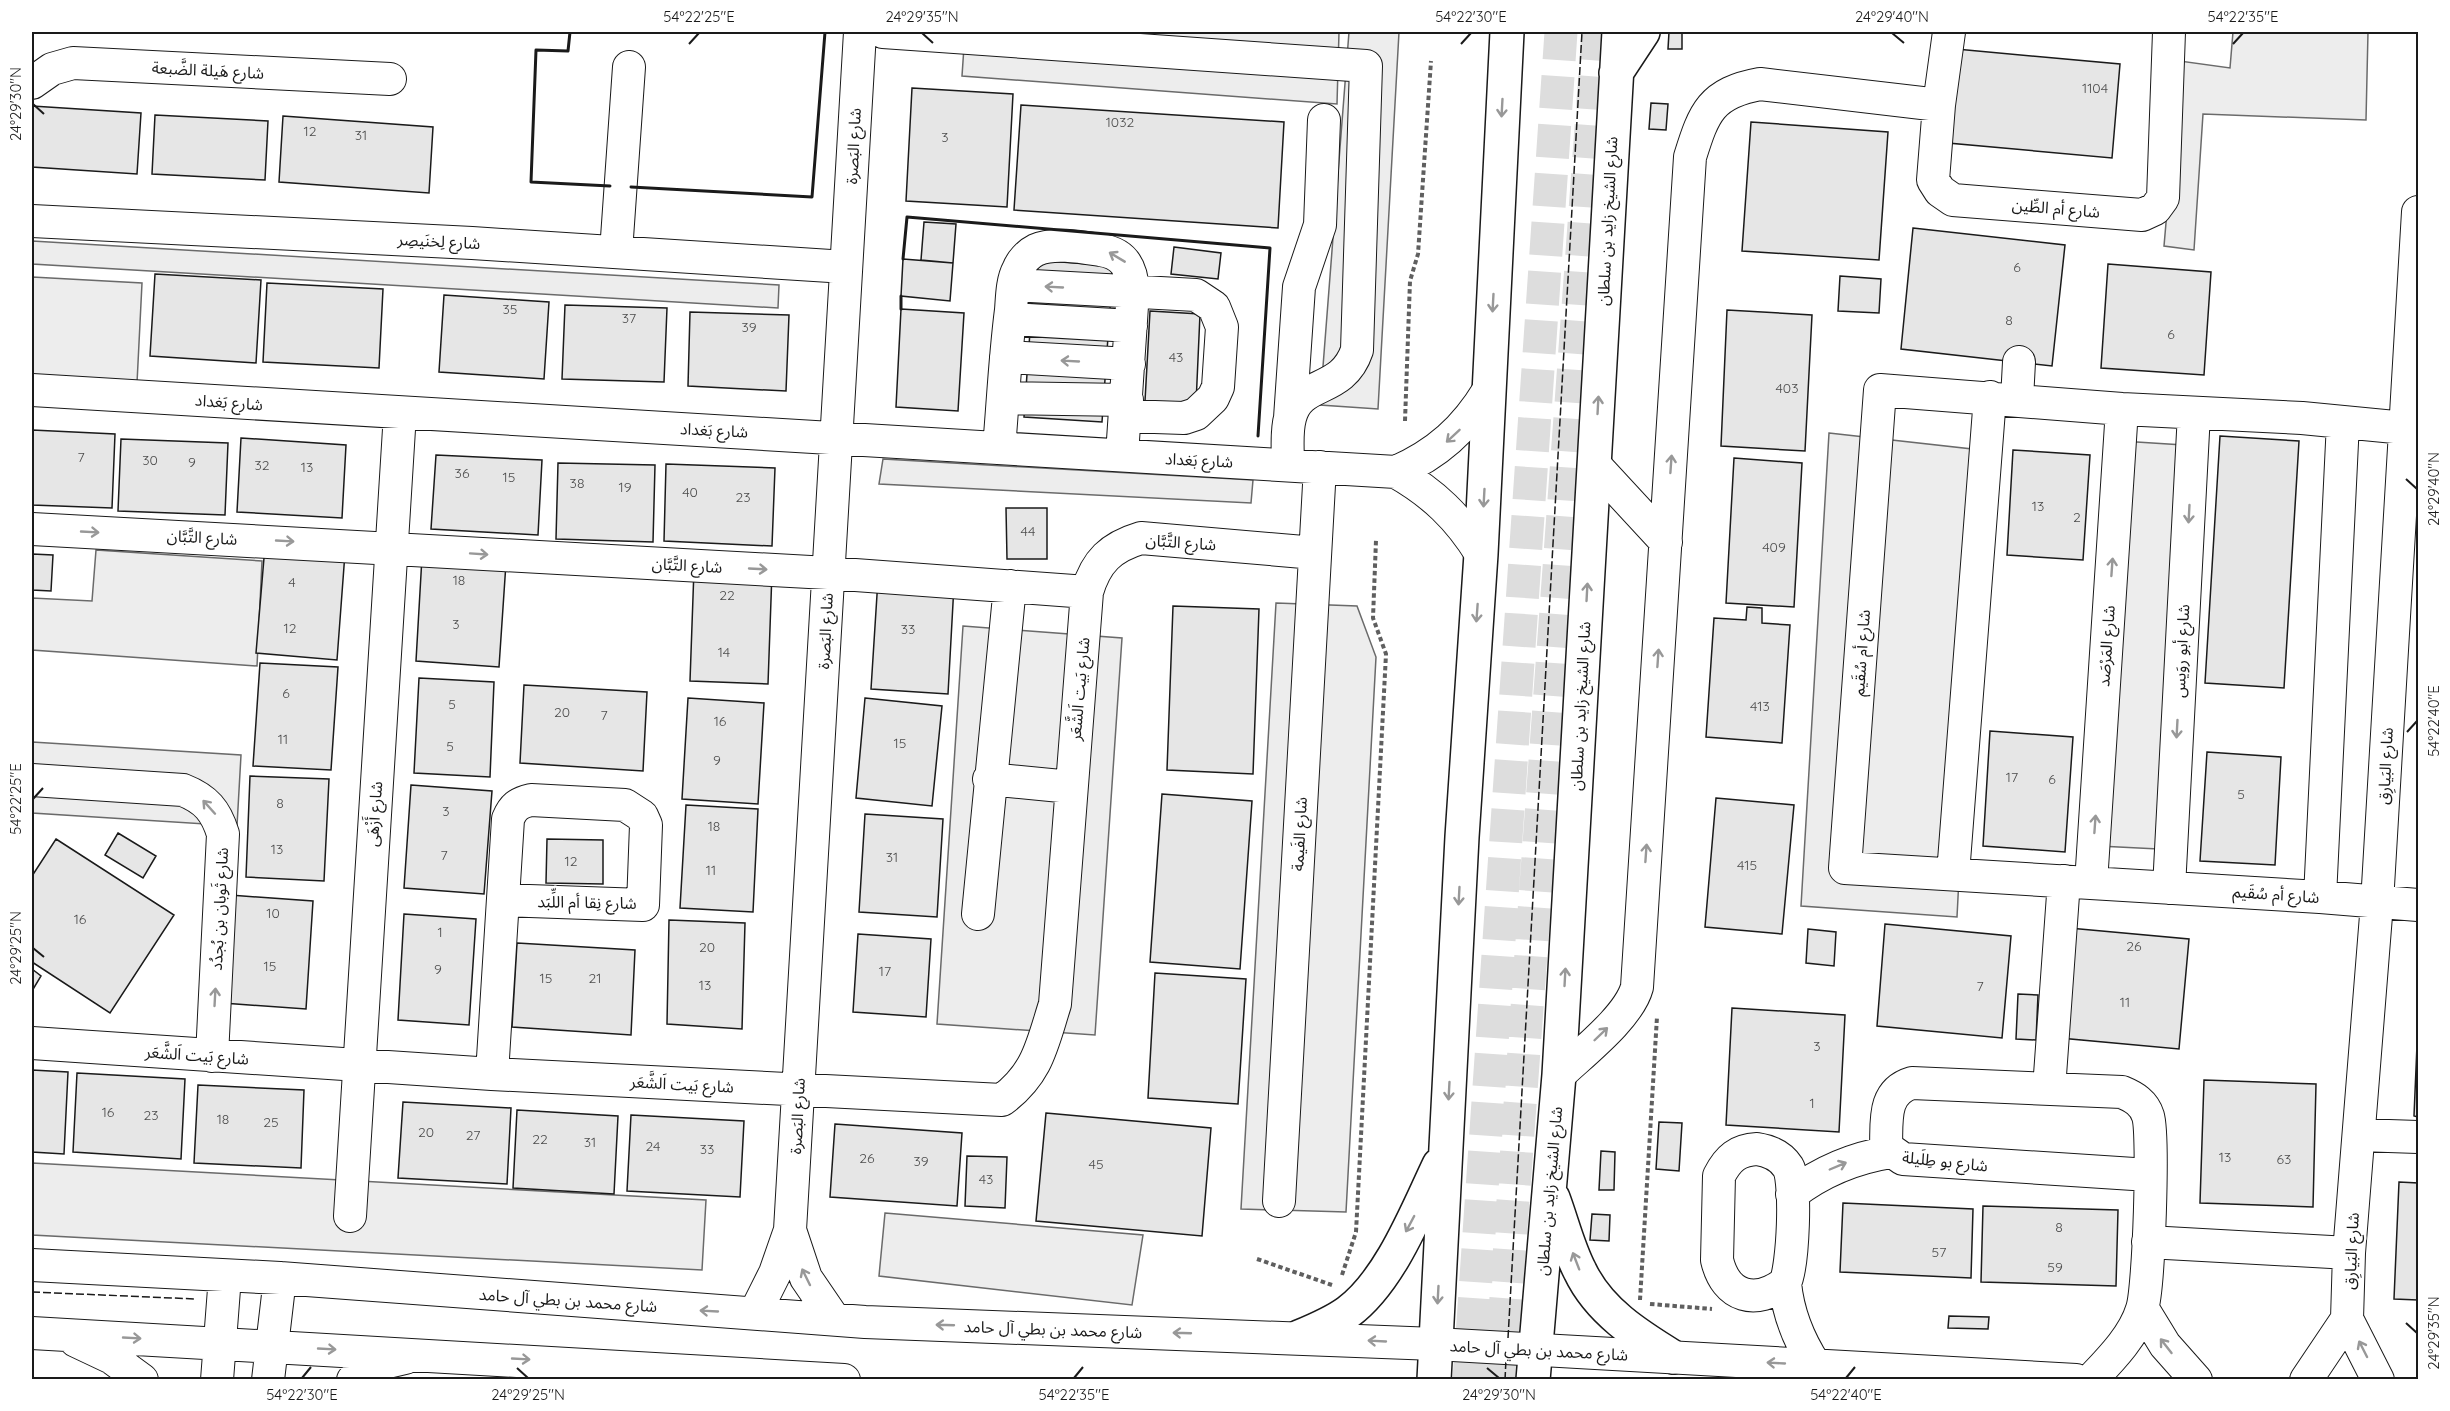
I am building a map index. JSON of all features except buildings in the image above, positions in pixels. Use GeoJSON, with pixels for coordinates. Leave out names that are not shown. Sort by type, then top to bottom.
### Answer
{"type":"FeatureCollection","features":[{"type":"Feature","properties":{"kind":"main road","name":"شارع الشيخ زايد بن سلطان"},"geometry":{"type":"LineString","coordinates":[[1533,1364],[1559,1075],[1618,32]]}},
{"type":"Feature","properties":{"kind":"main road"},"geometry":{"type":"LineString","coordinates":[[1615,74],[1643,32]]}},
{"type":"Feature","properties":{"kind":"main road"},"geometry":{"type":"LineString","coordinates":[[1434,1380],[1445,1152],[1481,554],[1504,38]]}},
{"type":"Feature","properties":{"kind":"main road"},"geometry":{"type":"LineString","coordinates":[[1299,1337],[1334,1322],[1350,1311],[1353,1290],[1410,1225],[1445,1152]]}},
{"type":"Feature","properties":{"kind":"main road"},"geometry":{"type":"LineString","coordinates":[[1550,1187],[1578,1269],[1589,1288],[1622,1323],[1673,1357]]}},
{"type":"Feature","properties":{"kind":"street","name":"شارع البَصرة"},"geometry":{"type":"LineString","coordinates":[[755,1313],[775,1272],[790,1230],[860,32]]}},
{"type":"Feature","properties":{"kind":"street"},"geometry":{"type":"LineString","coordinates":[[883,32],[1366,66],[1357,350],[1347,370],[1340,378],[1300,398],[1290,418]]}},
{"type":"Feature","properties":{"kind":"street","name":"شارع أم الطِّين"},"geometry":{"type":"LineString","coordinates":[[1949,32],[1939,105],[1933,180],[1940,191],[1953,200],[2142,215],[2155,210],[2163,198],[2169,32]]}},
{"type":"Feature","properties":{"kind":"street","name":"شارع هَيلة الضَّبعة"},"geometry":{"type":"LineString","coordinates":[[32,82],[52,69],[73,63],[390,79]]}},
{"type":"Feature","properties":{"kind":"street"},"geometry":{"type":"LineString","coordinates":[[616,252],[629,67]]}},
{"type":"Feature","properties":{"kind":"street"},"geometry":{"type":"LineString","coordinates":[[1559,1075],[1625,1011],[1637,987],[1690,157],[1701,119],[1712,105],[1737,89],[1760,84],[1939,105]]}},
{"type":"Feature","properties":{"kind":"street"},"geometry":{"type":"LineString","coordinates":[[1288,465],[1299,287],[1301,274],[1320,225],[1324,120]]}},
{"type":"Feature","properties":{"kind":"street","name":"شارع البَيارِق"},"geometry":{"type":"LineString","coordinates":[[2378,1380],[2347,1319],[2349,1253],[2377,903],[2418,212]]}},
{"type":"Feature","properties":{"kind":"street","name":"شارع لِخنَيصِر"},"geometry":{"type":"LineString","coordinates":[[32,221],[616,252],[846,267]]}},
{"type":"Feature","properties":{"kind":"street"},"geometry":{"type":"LineString","coordinates":[[999,448],[1006,357],[1017,271],[1030,255],[1049,246],[1100,250],[1118,256],[1130,268],[1133,291],[1122,455]]}},
{"type":"Feature","properties":{"kind":"street"},"geometry":{"type":"LineString","coordinates":[[1004,398],[1126,408],[1184,418],[1205,407],[1218,387],[1222,339],[1220,316],[1206,300],[1196,295],[1133,291]]}},
{"type":"Feature","properties":{"kind":"street"},"geometry":{"type":"LineString","coordinates":[[1010,319],[1131,326]]}},
{"type":"Feature","properties":{"kind":"street"},"geometry":{"type":"LineString","coordinates":[[1006,357],[1129,364]]}},
{"type":"Feature","properties":{"kind":"street"},"geometry":{"type":"LineString","coordinates":[[1953,874],[2003,398],[2019,362]]}},
{"type":"Feature","properties":{"kind":"street","name":"شارع بَغداد"},"geometry":{"type":"LineString","coordinates":[[32,390],[1396,472],[1435,497],[1451,513],[1481,554]]}},
{"type":"Feature","properties":{"kind":"street","name":"شارع أم سُقَيم"},"geometry":{"type":"LineString","coordinates":[[2405,428],[1880,390],[1845,868],[2418,905]]}},
{"type":"Feature","properties":{"kind":"street"},"geometry":{"type":"LineString","coordinates":[[1396,472],[1417,462],[1451,439],[1465,424],[1488,391]]}},
{"type":"Feature","properties":{"kind":"street","name":"شارع المَرْصَد"},"geometry":{"type":"LineString","coordinates":[[2078,882],[2122,409]]}},
{"type":"Feature","properties":{"kind":"street","name":"شارع أَزْهَى"},"geometry":{"type":"LineString","coordinates":[[350,1216],[400,413]]}},
{"type":"Feature","properties":{"kind":"street"},"geometry":{"type":"LineString","coordinates":[[2204,414],[2210,496]]}},
{"type":"Feature","properties":{"kind":"street","name":"شارع أبو روَيس"},"geometry":{"type":"LineString","coordinates":[[2169,888],[2204,414]]}},
{"type":"Feature","properties":{"kind":"street"},"geometry":{"type":"LineString","coordinates":[[2320,897],[2343,422]]}},
{"type":"Feature","properties":{"kind":"street"},"geometry":{"type":"LineString","coordinates":[[1594,464],[1666,542]]}},
{"type":"Feature","properties":{"kind":"street","name":"شارع الفَيمة"},"geometry":{"type":"LineString","coordinates":[[1279,1201],[1320,467]]}},
{"type":"Feature","properties":{"kind":"street","name":"شارع التَّبَّان"},"geometry":{"type":"LineString","coordinates":[[32,529],[392,547],[828,573],[1087,592],[1093,572],[1105,556],[1122,544],[1141,538],[1315,553]]}},
{"type":"Feature","properties":{"kind":"street"},"geometry":{"type":"LineString","coordinates":[[978,914],[989,779],[1010,586]]}},
{"type":"Feature","properties":{"kind":"street","name":"شارع بَيت اَلشَّعَر"},"geometry":{"type":"LineString","coordinates":[[32,1043],[492,1074],[1002,1100],[1022,1085],[1038,1057],[1055,1004],[1087,592]]}},
{"type":"Feature","properties":{"kind":"street"},"geometry":{"type":"LineString","coordinates":[[989,779],[1071,787]]}},
{"type":"Feature","properties":{"kind":"street","name":"شارع ثَوبان بن بُجدُد"},"geometry":{"type":"LineString","coordinates":[[32,780],[183,790],[198,796],[210,806],[219,819],[223,834],[212,1056]]}},
{"type":"Feature","properties":{"kind":"street","name":"شارع نِقا أم اللِّبَد"},"geometry":{"type":"LineString","coordinates":[[492,1074],[508,819],[512,809],[520,803],[531,800],[625,805],[642,816],[646,825],[644,905],[503,900]]}},
{"type":"Feature","properties":{"kind":"street"},"geometry":{"type":"LineString","coordinates":[[2049,1089],[2078,882]]}},
{"type":"Feature","properties":{"kind":"street","name":"شارع بو طِلَيلة"},"geometry":{"type":"LineString","coordinates":[[2091,1380],[2122,1344],[2143,1309],[2148,1242],[2149,1174],[2149,1118],[2138,1101],[2122,1092],[1912,1083],[1904,1086],[1891,1098],[1888,1106],[1886,1147],[1891,1152],[1912,1161],[2149,1174]]}},
{"type":"Feature","properties":{"kind":"street"},"geometry":{"type":"LineString","coordinates":[[2359,1135],[2418,1137]]}},
{"type":"Feature","properties":{"kind":"street"},"geometry":{"type":"LineString","coordinates":[[1785,1283],[1762,1296],[1749,1296],[1737,1292],[1720,1273],[1718,1260],[1719,1176],[1725,1164],[1734,1155],[1745,1150],[1769,1151],[1788,1166],[1792,1177],[1791,1261],[1785,1283],[1786,1300],[1796,1332],[1815,1365]]}},
{"type":"Feature","properties":{"kind":"street"},"geometry":{"type":"LineString","coordinates":[[1792,1194],[1826,1171],[1847,1162],[1891,1152]]}},
{"type":"Feature","properties":{"kind":"street","name":"شارع البَصرة"},"geometry":{"type":"LineString","coordinates":[[790,1230],[806,1278],[834,1319]]}},
{"type":"Feature","properties":{"kind":"street"},"geometry":{"type":"LineString","coordinates":[[2148,1242],[2349,1253]]}},
{"type":"Feature","properties":{"kind":"street","name":"شارع محمد بن بطي آل حامد"},"geometry":{"type":"LineString","coordinates":[[32,1265],[280,1278],[834,1319],[1435,1344],[1533,1364],[1673,1357],[2076,1380]]}},
{"type":"Feature","properties":{"kind":"street"},"geometry":{"type":"LineString","coordinates":[[217,1380],[225,1275]]}},
{"type":"Feature","properties":{"kind":"street"},"geometry":{"type":"LineString","coordinates":[[268,1380],[280,1278]]}},
{"type":"Feature","properties":{"kind":"street"},"geometry":{"type":"LineString","coordinates":[[2143,1309],[2165,1345],[2196,1380]]}},
{"type":"Feature","properties":{"kind":"street"},"geometry":{"type":"LineString","coordinates":[[2307,1380],[2347,1319]]}},
{"type":"Feature","properties":{"kind":"street"},"geometry":{"type":"LineString","coordinates":[[45,1334],[419,1353],[844,1380]]}},
{"type":"Feature","properties":{"kind":"street"},"geometry":{"type":"LineString","coordinates":[[45,1334],[112,1358],[142,1380]]}},
{"type":"Feature","properties":{"kind":"street"},"geometry":{"type":"LineString","coordinates":[[353,1380],[388,1362],[419,1353]]}},
{"type":"Feature","properties":{"kind":"path"},"geometry":{"type":"LineString","coordinates":[[1405,421],[1410,281],[1418,254],[1431,61]]}},
{"type":"Feature","properties":{"kind":"path"},"geometry":{"type":"LineString","coordinates":[[1257,1259],[1353,1290],[1386,654],[1373,618],[1376,540]]}},
{"type":"Feature","properties":{"kind":"path"},"geometry":{"type":"LineString","coordinates":[[1640,1303],[1648,1173]]}},
{"type":"Feature","properties":{"kind":"shaded area"},"geometry":{"type":"Polygon","coordinates":[[[965,32],[1339,32],[1337,104],[962,76],[965,32]]]}},
{"type":"Feature","properties":{"kind":"shaded area"},"geometry":{"type":"Polygon","coordinates":[[[1349,32],[1399,32],[1378,409],[1320,405],[1349,32]]]}},
{"type":"Feature","properties":{"kind":"shaded area"},"geometry":{"type":"Polygon","coordinates":[[[2233,32],[2368,32],[2366,120],[2203,114],[2194,250],[2164,246],[2180,61],[2230,68],[2233,32]]]}},
{"type":"Feature","properties":{"kind":"shaded area"},"geometry":{"type":"Polygon","coordinates":[[[32,241],[779,285],[778,308],[32,264],[32,241]]]}},
{"type":"Feature","properties":{"kind":"shaded area"},"geometry":{"type":"Polygon","coordinates":[[[32,277],[142,283],[137,383],[32,377],[32,277]]]}},
{"type":"Feature","properties":{"kind":"shaded area"},"geometry":{"type":"Polygon","coordinates":[[[1829,433],[1981,450],[1957,917],[1801,906],[1829,433]]]}},
{"type":"Feature","properties":{"kind":"shaded area"},"geometry":{"type":"Polygon","coordinates":[[[2121,441],[2199,446],[2178,850],[2099,846],[2121,441]]]}},
{"type":"Feature","properties":{"kind":"shaded area"},"geometry":{"type":"Polygon","coordinates":[[[883,459],[1253,480],[1251,503],[879,484],[883,459]]]}},
{"type":"Feature","properties":{"kind":"shaded area"},"geometry":{"type":"Polygon","coordinates":[[[96,550],[262,561],[257,666],[32,650],[32,598],[92,601],[96,550]]]}},
{"type":"Feature","properties":{"kind":"shaded area"},"geometry":{"type":"Polygon","coordinates":[[[1276,603],[1357,606],[1376,657],[1346,1212],[1241,1209],[1276,603]]]}},
{"type":"Feature","properties":{"kind":"shaded area"},"geometry":{"type":"Polygon","coordinates":[[[963,626],[1122,638],[1095,1035],[937,1024],[963,626]]]}},
{"type":"Feature","properties":{"kind":"shaded area"},"geometry":{"type":"Polygon","coordinates":[[[32,742],[241,755],[237,826],[32,813],[32,742]]]}},
{"type":"Feature","properties":{"kind":"shaded area"},"geometry":{"type":"Polygon","coordinates":[[[32,1163],[706,1200],[702,1270],[32,1235],[32,1163]]]}},
{"type":"Feature","properties":{"kind":"shaded area"},"geometry":{"type":"Polygon","coordinates":[[[885,1213],[1143,1235],[1132,1305],[879,1276],[885,1213]]]}},
{"type":"Feature","properties":{"kind":"tunnel"},"geometry":{"type":"LineString","coordinates":[[1469,1380],[1561,32]]}},
{"type":"Feature","properties":{"kind":"tunnel"},"geometry":{"type":"LineString","coordinates":[[1500,1380],[1598,32]]}},
{"type":"Feature","properties":{"kind":"fence"},"geometry":{"type":"LineString","coordinates":[[1508,1338],[1582,32]]}},
{"type":"Feature","properties":{"kind":"fence"},"geometry":{"type":"LineString","coordinates":[[32,1292],[196,1299]]}},
{"type":"Feature","properties":{"kind":"fence"},"geometry":{"type":"LineString","coordinates":[[1505,1380],[1506,1359]]}},
{"type":"Feature","properties":{"kind":"wall"},"geometry":{"type":"LineString","coordinates":[[570,32],[568,51],[536,50],[531,182],[610,186]]}},
{"type":"Feature","properties":{"kind":"wall"},"geometry":{"type":"LineString","coordinates":[[631,187],[812,197],[825,32]]}},
{"type":"Feature","properties":{"kind":"wall"},"geometry":{"type":"LineString","coordinates":[[903,259],[907,217],[1270,248],[1258,436]]}},
{"type":"Feature","properties":{"kind":"wall"},"geometry":{"type":"LineString","coordinates":[[901,296],[901,309]]}}]}
